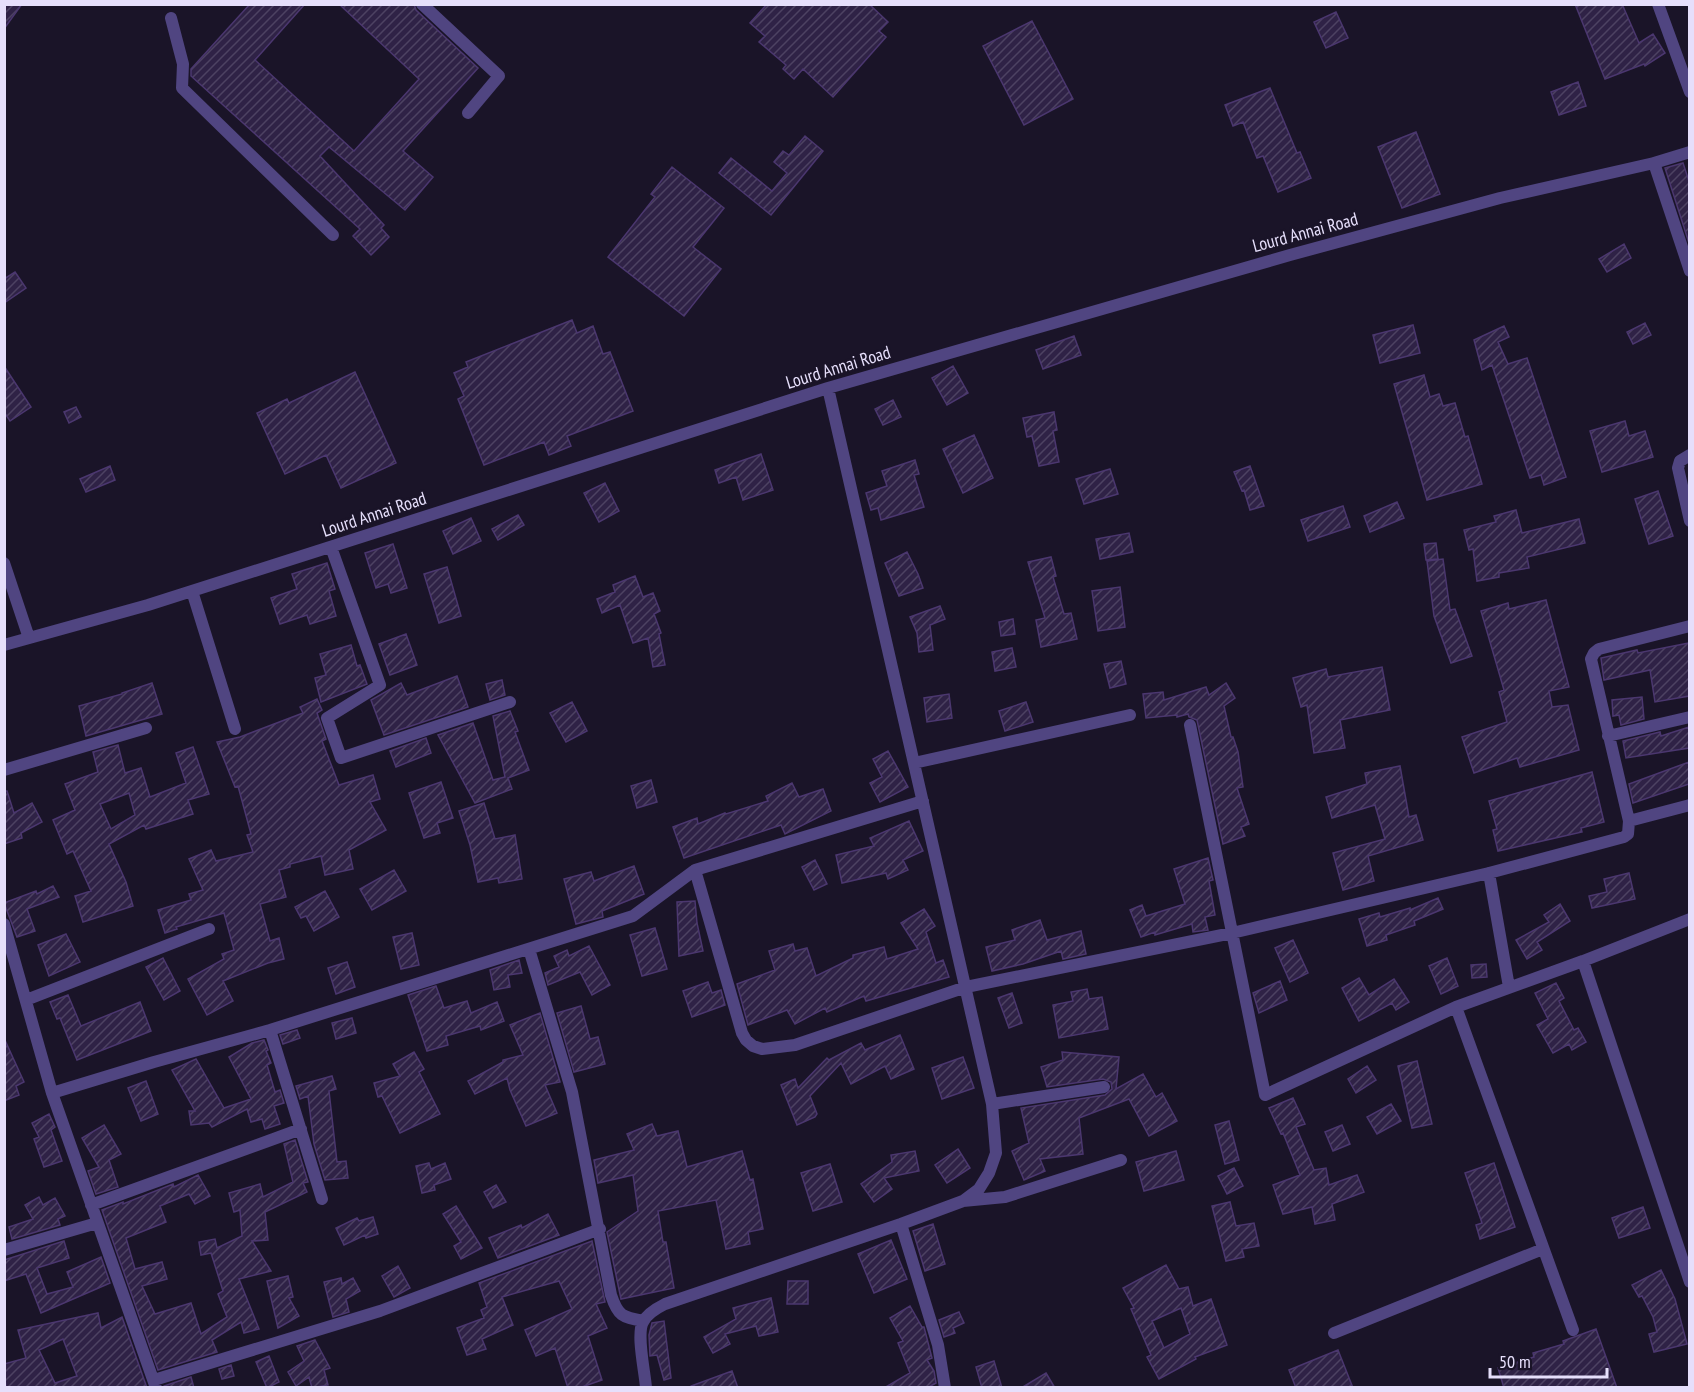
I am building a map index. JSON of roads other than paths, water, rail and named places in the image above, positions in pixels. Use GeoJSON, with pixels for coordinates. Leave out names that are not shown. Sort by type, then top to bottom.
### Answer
{"type":"FeatureCollection","features":[{"type":"Feature","properties":{"kind":"street"},"geometry":{"type":"LineString","coordinates":[[422,4],[499,76],[468,113]]}},
{"type":"Feature","properties":{"kind":"street"},"geometry":{"type":"LineString","coordinates":[[1658,4],[1689,92]]}},
{"type":"Feature","properties":{"kind":"street"},"geometry":{"type":"LineString","coordinates":[[171,18],[183,64],[182,88],[333,235]]}},
{"type":"Feature","properties":{"kind":"street","name":"Lourd Annai Road"},"geometry":{"type":"LineString","coordinates":[[4,645],[192,591],[828,388],[1257,264],[1500,198],[1654,163],[1689,152]]}},
{"type":"Feature","properties":{"kind":"street"},"geometry":{"type":"LineString","coordinates":[[1654,163],[1689,271]]}},
{"type":"Feature","properties":{"kind":"street"},"geometry":{"type":"LineString","coordinates":[[828,388],[992,1104],[996,1153],[989,1173],[979,1189],[963,1201]]}},
{"type":"Feature","properties":{"kind":"street"},"geometry":{"type":"LineString","coordinates":[[1689,455],[1680,461],[1678,468],[1689,521]]}},
{"type":"Feature","properties":{"kind":"street"},"geometry":{"type":"LineString","coordinates":[[331,547],[380,685],[327,718],[341,758],[510,702]]}},
{"type":"Feature","properties":{"kind":"street"},"geometry":{"type":"LineString","coordinates":[[4,563],[29,638]]}},
{"type":"Feature","properties":{"kind":"street"},"geometry":{"type":"LineString","coordinates":[[192,591],[235,729]]}},
{"type":"Feature","properties":{"kind":"street"},"geometry":{"type":"LineString","coordinates":[[695,870],[746,1040],[762,1049],[795,1045],[966,987],[1232,933],[1489,873],[1617,840],[1628,834],[1629,821],[1591,659],[1599,649],[1689,626]]}},
{"type":"Feature","properties":{"kind":"street"},"geometry":{"type":"LineString","coordinates":[[914,763],[1130,716]]}},
{"type":"Feature","properties":{"kind":"street"},"geometry":{"type":"LineString","coordinates":[[1608,735],[1689,717]]}},
{"type":"Feature","properties":{"kind":"street"},"geometry":{"type":"LineString","coordinates":[[1190,725],[1265,1095],[1456,1007],[1583,961],[1689,919]]}},
{"type":"Feature","properties":{"kind":"street"},"geometry":{"type":"LineString","coordinates":[[4,770],[146,728]]}},
{"type":"Feature","properties":{"kind":"street"},"geometry":{"type":"LineString","coordinates":[[52,1093],[270,1029],[633,916],[695,870],[923,801]]}},
{"type":"Feature","properties":{"kind":"street"},"geometry":{"type":"LineString","coordinates":[[1629,821],[1689,805]]}},
{"type":"Feature","properties":{"kind":"street"},"geometry":{"type":"LineString","coordinates":[[1489,873],[1509,987]]}},
{"type":"Feature","properties":{"kind":"street"},"geometry":{"type":"LineString","coordinates":[[4,924],[52,1093],[155,1384],[380,1311],[600,1229]]}},
{"type":"Feature","properties":{"kind":"street"},"geometry":{"type":"LineString","coordinates":[[26,1000],[209,929]]}},
{"type":"Feature","properties":{"kind":"street"},"geometry":{"type":"LineString","coordinates":[[529,949],[572,1092],[611,1295],[615,1308],[624,1317],[643,1321]]}},
{"type":"Feature","properties":{"kind":"street"},"geometry":{"type":"LineString","coordinates":[[1583,961],[1689,1282]]}},
{"type":"Feature","properties":{"kind":"street"},"geometry":{"type":"LineString","coordinates":[[1456,1007],[1573,1330]]}},
{"type":"Feature","properties":{"kind":"street"},"geometry":{"type":"LineString","coordinates":[[270,1029],[322,1199]]}},
{"type":"Feature","properties":{"kind":"street"},"geometry":{"type":"LineString","coordinates":[[992,1104],[1104,1087]]}},
{"type":"Feature","properties":{"kind":"street"},"geometry":{"type":"LineString","coordinates":[[91,1205],[301,1129]]}},
{"type":"Feature","properties":{"kind":"street"},"geometry":{"type":"LineString","coordinates":[[646,1388],[640,1332],[643,1321],[654,1310],[665,1304],[902,1224],[963,1201],[1005,1197],[1121,1160]]}},
{"type":"Feature","properties":{"kind":"street"},"geometry":{"type":"LineString","coordinates":[[4,1251],[97,1223]]}},
{"type":"Feature","properties":{"kind":"street"},"geometry":{"type":"LineString","coordinates":[[902,1224],[938,1345],[945,1388]]}},
{"type":"Feature","properties":{"kind":"street"},"geometry":{"type":"LineString","coordinates":[[1334,1333],[1543,1250]]}}]}
